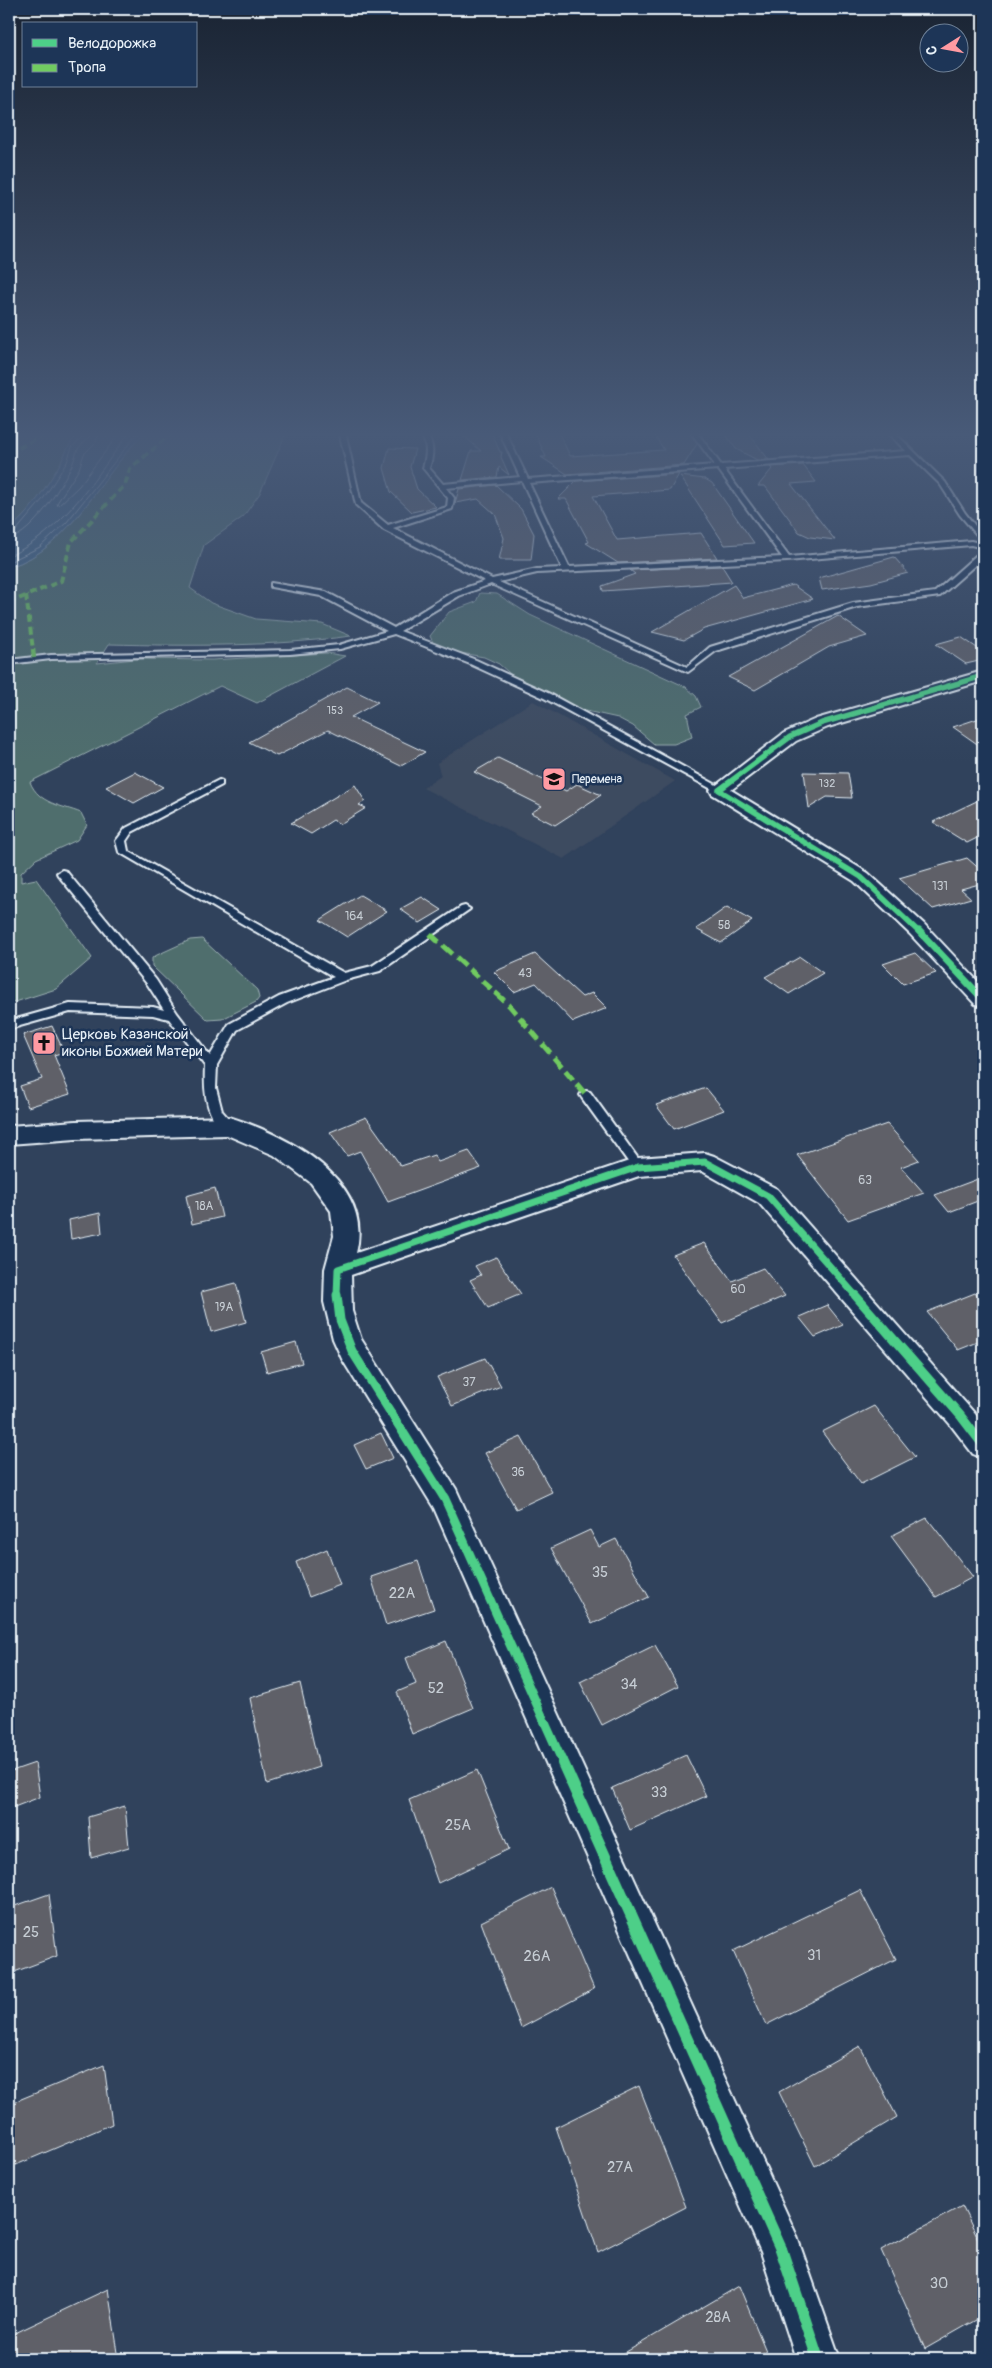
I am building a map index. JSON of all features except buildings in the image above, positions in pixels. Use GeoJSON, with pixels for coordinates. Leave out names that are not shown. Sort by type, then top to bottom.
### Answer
{"type":"FeatureCollection","features":[{"type":"Feature","properties":{"kind":"street"},"geometry":{"type":"LineString","coordinates":[[983,676],[822,723],[790,737],[720,790],[861,877],[917,929],[958,975],[983,999]]}},
{"type":"Feature","properties":{"kind":"street"},"geometry":{"type":"LineString","coordinates":[[958,975],[983,971]]}},
{"type":"Feature","properties":{"kind":"street"},"geometry":{"type":"LineString","coordinates":[[9,1135],[76,1130],[229,1126],[283,1150],[320,1176],[343,1209],[347,1236],[338,1269],[336,1302],[340,1325],[352,1351],[445,1499],[781,2249],[818,2359]]}},
{"type":"Feature","properties":{"kind":"street"},"geometry":{"type":"LineString","coordinates":[[338,1269],[638,1167],[705,1162],[768,1196],[983,1445]]}},
{"type":"Feature","properties":{"kind":"lane"},"geometry":{"type":"LineString","coordinates":[[413,542],[491,581],[688,670],[713,649],[846,608],[937,594],[983,554]]}},
{"type":"Feature","properties":{"kind":"lane"},"geometry":{"type":"LineString","coordinates":[[553,542],[566,569]]}},
{"type":"Feature","properties":{"kind":"lane"},"geometry":{"type":"LineString","coordinates":[[773,542],[786,559]]}},
{"type":"Feature","properties":{"kind":"lane"},"geometry":{"type":"LineString","coordinates":[[9,662],[51,657],[290,652],[340,647],[394,631],[456,594],[491,581],[537,572],[786,559],[971,543],[983,546]]}},
{"type":"Feature","properties":{"kind":"lane"},"geometry":{"type":"LineString","coordinates":[[274,585],[323,594],[394,631],[473,662],[547,696],[720,790]]}},
{"type":"Feature","properties":{"kind":"lane"},"geometry":{"type":"LineString","coordinates":[[218,783],[129,830],[121,841],[124,852],[342,977]]}},
{"type":"Feature","properties":{"kind":"lane"},"geometry":{"type":"LineString","coordinates":[[62,873],[152,983],[173,1016],[211,1065]]}},
{"type":"Feature","properties":{"kind":"lane"},"geometry":{"type":"LineString","coordinates":[[229,1126],[217,1112],[210,1088],[211,1065],[233,1027],[283,1000],[342,977],[376,969],[465,909]]}},
{"type":"Feature","properties":{"kind":"lane"},"geometry":{"type":"LineString","coordinates":[[9,1026],[70,1008],[153,1011],[173,1016]]}},
{"type":"Feature","properties":{"kind":"lane"},"geometry":{"type":"LineString","coordinates":[[586,1095],[638,1167]]}},
{"type":"Feature","properties":{"kind":"shaded area","name":"Перемена"},"geometry":{"type":"Polygon","coordinates":[[[533,701],[675,781],[564,859],[423,788],[441,776],[437,763],[533,701]]]}},
{"type":"Feature","properties":{"kind":"green space"},"geometry":{"type":"Polygon","coordinates":[[[53,542],[209,542],[204,545],[190,588],[211,603],[256,619],[322,624],[351,636],[260,644],[109,644],[97,663],[135,659],[212,660],[327,653],[345,656],[257,703],[220,686],[30,782],[39,795],[51,803],[81,813],[87,825],[77,840],[36,859],[21,873],[21,882],[36,879],[92,958],[56,989],[9,1004],[9,567],[31,557],[53,542]]]}},
{"type":"Feature","properties":{"kind":"green space"},"geometry":{"type":"Polygon","coordinates":[[[480,593],[497,594],[530,615],[686,687],[696,696],[701,707],[687,714],[692,737],[674,744],[654,744],[633,726],[618,718],[577,709],[517,680],[499,664],[484,657],[449,651],[434,645],[430,636],[449,612],[476,602],[480,593]]]}},
{"type":"Feature","properties":{"kind":"green space"},"geometry":{"type":"Polygon","coordinates":[[[202,939],[257,990],[259,998],[256,1002],[222,1019],[208,1020],[152,966],[152,958],[157,955],[190,940],[202,939]]]}},
{"type":"Feature","properties":{"kind":"water"},"geometry":{"type":"Polygon","coordinates":[[[9,542],[53,542],[31,557],[9,567],[9,542]]]}},
{"type":"Feature","properties":{"kind":"marked path"},"geometry":{"type":"LineString","coordinates":[[9,603],[61,581],[71,542]]}},
{"type":"Feature","properties":{"kind":"marked path"},"geometry":{"type":"LineString","coordinates":[[26,595],[34,659]]}},
{"type":"Feature","properties":{"kind":"marked path"},"geometry":{"type":"LineString","coordinates":[[430,934],[510,1006],[586,1095]]}},
{"type":"Feature","properties":{"kind":"cycle path"},"geometry":{"type":"LineString","coordinates":[[983,676],[822,723],[790,737],[719,790],[861,877],[917,929],[958,975],[983,999]]}},
{"type":"Feature","properties":{"kind":"cycle path"},"geometry":{"type":"LineString","coordinates":[[818,2359],[781,2249],[445,1499],[352,1351],[338,1311],[338,1269],[638,1167],[705,1162],[768,1196],[960,1415],[983,1445]]}},
{"type":"Feature","properties":{"kind":"place","name":"Перемена"},"geometry":{"type":"Point","coordinates":[554,779]}},
{"type":"Feature","properties":{"kind":"place","name":"Церковь Казанской иконы Божией Матери"},"geometry":{"type":"Point","coordinates":[44,1043]}}]}
